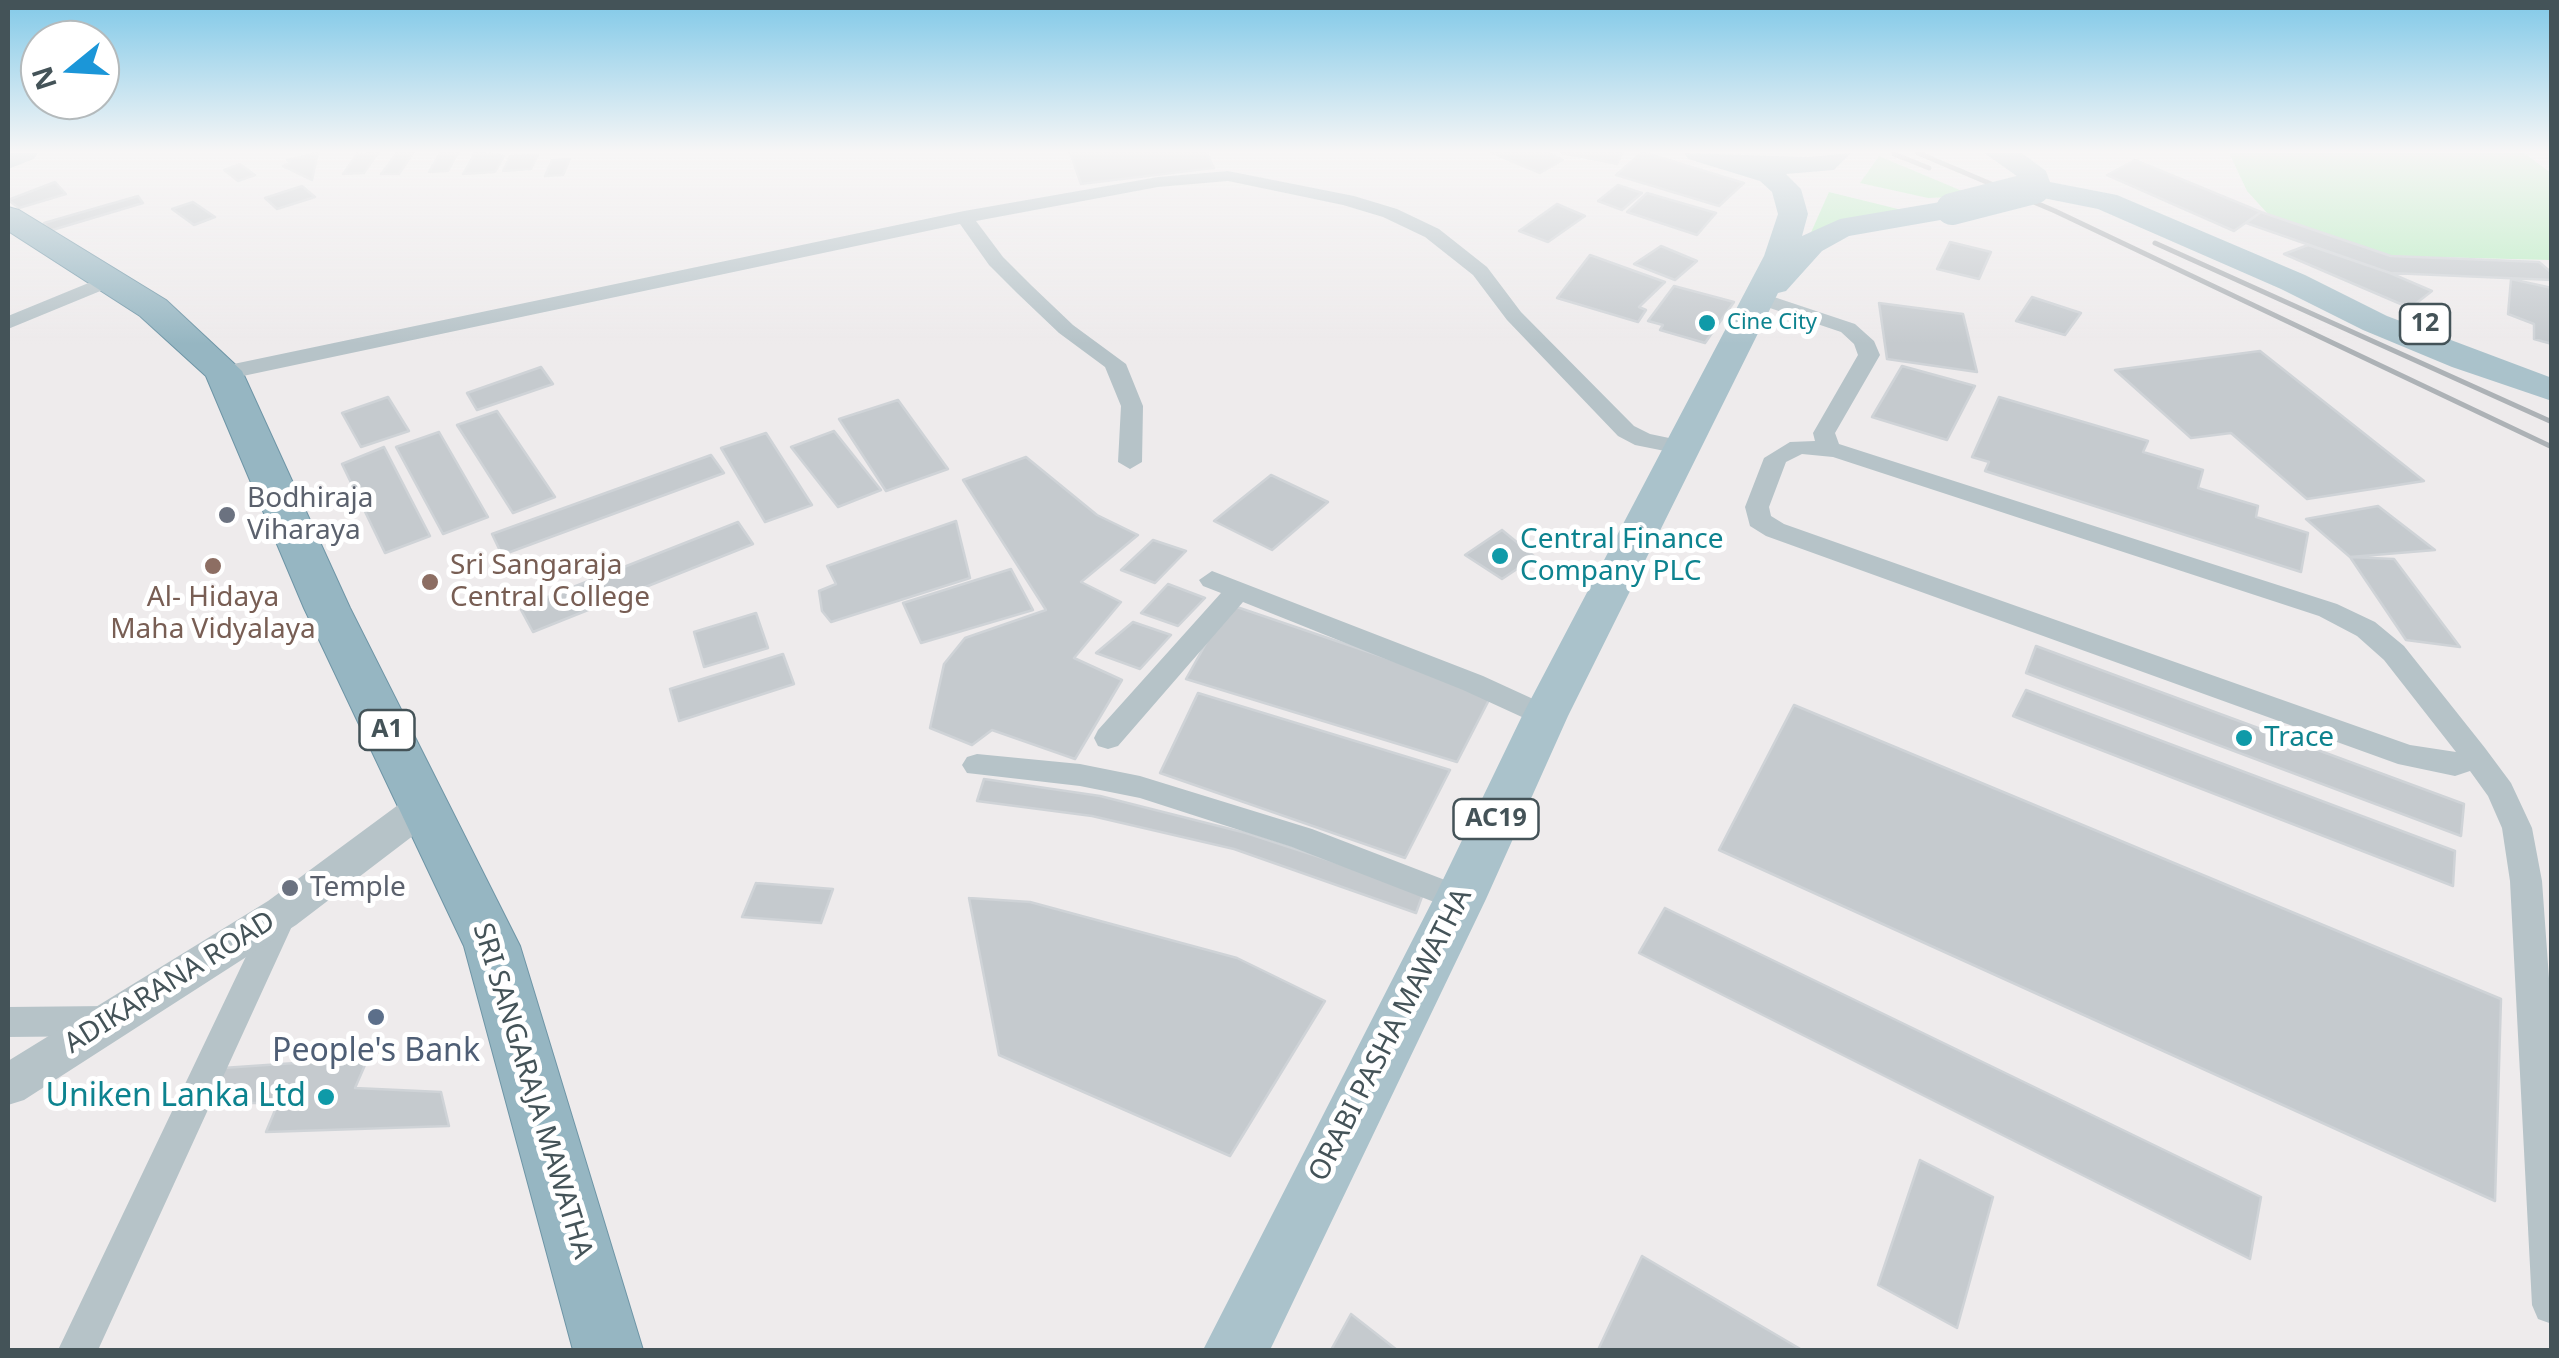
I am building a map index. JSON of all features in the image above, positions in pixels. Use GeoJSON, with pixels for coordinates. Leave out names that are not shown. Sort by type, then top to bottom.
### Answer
{"type":"FeatureCollection","features":[{"type":"Feature","properties":{"kind":"highway","name":"SRI SANGARAJA MAWATHA"},"geometry":{"type":"LineString","coordinates":[[10,222],[153,308],[224,373],[327,608],[492,946],[608,1350]]}},
{"type":"Feature","properties":{"kind":"main road"},"geometry":{"type":"LineString","coordinates":[[1763,295],[1792,216]]}},
{"type":"Feature","properties":{"kind":"main road"},"geometry":{"type":"LineString","coordinates":[[1763,295],[1812,244],[1840,228],[1909,216]]}},
{"type":"Feature","properties":{"kind":"main road"},"geometry":{"type":"LineString","coordinates":[[2143,216],[2552,390]]}},
{"type":"Feature","properties":{"kind":"main road","name":"12"},"geometry":{"type":"LineString","coordinates":[[2179,216],[2302,268],[2472,353],[2552,372]]}},
{"type":"Feature","properties":{"kind":"main road","name":"ORABI PASHA MAWATHA"},"geometry":{"type":"LineString","coordinates":[[1236,1350],[1460,898],[1545,716],[1763,295]]}},
{"type":"Feature","properties":{"kind":"street"},"geometry":{"type":"LineString","coordinates":[[224,373],[967,216]]}},
{"type":"Feature","properties":{"kind":"street"},"geometry":{"type":"LineString","coordinates":[[1396,216],[1453,246],[1480,271],[1514,316],[1626,431],[1643,440],[1685,448]]}},
{"type":"Feature","properties":{"kind":"street"},"geometry":{"type":"LineString","coordinates":[[964,217],[1024,289],[1066,329],[1115,364],[1132,406],[1130,462]]}},
{"type":"Feature","properties":{"kind":"street"},"geometry":{"type":"LineString","coordinates":[[8,323],[108,282]]}},
{"type":"Feature","properties":{"kind":"street"},"geometry":{"type":"LineString","coordinates":[[1763,295],[1848,328],[1863,341],[1869,355],[1826,440]]}},
{"type":"Feature","properties":{"kind":"street"},"geometry":{"type":"LineString","coordinates":[[2474,756],[2455,765],[2408,756],[1776,530],[1759,520],[1757,507],[1776,458],[1826,440],[2328,610],[2366,629],[2394,653],[2474,756],[2501,791],[2518,828],[2526,881],[2552,1305]]}},
{"type":"Feature","properties":{"kind":"street"},"geometry":{"type":"LineString","coordinates":[[1108,738],[1224,586],[1473,683],[1545,716]]}},
{"type":"Feature","properties":{"kind":"street"},"geometry":{"type":"LineString","coordinates":[[977,765],[1080,775],[1140,787],[1301,838],[1460,898]]}},
{"type":"Feature","properties":{"kind":"street","name":"ADIKARANA ROAD"},"geometry":{"type":"LineString","coordinates":[[8,1085],[282,912],[426,805]]}},
{"type":"Feature","properties":{"kind":"street"},"geometry":{"type":"LineString","coordinates":[[78,1350],[282,912]]}},
{"type":"Feature","properties":{"kind":"street"},"geometry":{"type":"LineString","coordinates":[[8,1022],[110,1020]]}},
{"type":"Feature","properties":{"kind":"green space"},"geometry":{"type":"Polygon","coordinates":[[[1818,216],[1880,216],[1809,237],[1818,216]]]}},
{"type":"Feature","properties":{"kind":"green space"},"geometry":{"type":"Polygon","coordinates":[[[2275,216],[2551,216],[2551,260],[2391,256],[2275,216]]]}},
{"type":"Feature","properties":{"kind":"building"},"geometry":{"type":"Polygon","coordinates":[[[67,216],[98,216],[49,231],[44,223],[67,216]]]}},
{"type":"Feature","properties":{"kind":"building"},"geometry":{"type":"Polygon","coordinates":[[[182,216],[215,217],[194,225],[182,216]]]}},
{"type":"Feature","properties":{"kind":"building"},"geometry":{"type":"Polygon","coordinates":[[[1540,216],[1584,216],[1548,242],[1519,231],[1540,216]]]}},
{"type":"Feature","properties":{"kind":"building"},"geometry":{"type":"Polygon","coordinates":[[[1640,216],[1713,216],[1697,235],[1640,216]]]}},
{"type":"Feature","properties":{"kind":"building"},"geometry":{"type":"Polygon","coordinates":[[[2201,216],[2255,216],[2234,231],[2201,216]]]}},
{"type":"Feature","properties":{"kind":"building"},"geometry":{"type":"Polygon","coordinates":[[[2255,216],[2274,216],[2391,256],[2539,262],[2552,273],[2552,280],[2390,273],[2246,223],[2255,216]]]}},
{"type":"Feature","properties":{"kind":"building"},"geometry":{"type":"Polygon","coordinates":[[[1950,242],[1991,252],[1979,279],[1937,269],[1950,242]]]}},
{"type":"Feature","properties":{"kind":"building"},"geometry":{"type":"Polygon","coordinates":[[[2308,245],[2432,291],[2410,308],[2284,254],[2308,245]]]}},
{"type":"Feature","properties":{"kind":"building"},"geometry":{"type":"Polygon","coordinates":[[[1661,246],[1697,261],[1675,280],[1634,264],[1661,246]]]}},
{"type":"Feature","properties":{"kind":"building"},"geometry":{"type":"Polygon","coordinates":[[[1590,255],[1665,282],[1639,307],[1646,310],[1638,322],[1557,298],[1590,255]]]}},
{"type":"Feature","properties":{"kind":"building"},"geometry":{"type":"Polygon","coordinates":[[[2511,279],[2552,288],[2552,344],[2534,339],[2534,324],[2508,314],[2511,279]]]}},
{"type":"Feature","properties":{"kind":"building"},"geometry":{"type":"Polygon","coordinates":[[[1674,286],[1734,302],[1705,343],[1660,330],[1663,325],[1648,321],[1674,286]]]}},
{"type":"Feature","properties":{"kind":"building"},"geometry":{"type":"Polygon","coordinates":[[[2032,297],[2081,313],[2065,335],[2016,321],[2032,297]]]}},
{"type":"Feature","properties":{"kind":"building"},"geometry":{"type":"Polygon","coordinates":[[[1879,303],[1963,314],[1977,372],[1887,359],[1879,303]]]}},
{"type":"Feature","properties":{"kind":"building"},"geometry":{"type":"Polygon","coordinates":[[[2260,351],[2424,481],[2307,499],[2231,433],[2191,438],[2115,370],[2260,351]]]}},
{"type":"Feature","properties":{"kind":"building"},"geometry":{"type":"Polygon","coordinates":[[[1902,366],[1975,386],[1947,440],[1872,417],[1902,366]]]}},
{"type":"Feature","properties":{"kind":"building"},"geometry":{"type":"Polygon","coordinates":[[[541,367],[553,384],[477,410],[467,393],[541,367]]]}},
{"type":"Feature","properties":{"kind":"building"},"geometry":{"type":"Polygon","coordinates":[[[388,397],[409,431],[361,447],[342,413],[388,397]]]}},
{"type":"Feature","properties":{"kind":"building"},"geometry":{"type":"Polygon","coordinates":[[[1999,397],[2148,441],[2143,452],[2203,470],[2198,488],[2258,506],[2256,517],[2308,533],[2301,572],[1985,471],[1989,462],[1972,457],[1999,397]]]}},
{"type":"Feature","properties":{"kind":"building"},"geometry":{"type":"Polygon","coordinates":[[[898,400],[948,469],[886,491],[839,419],[898,400]]]}},
{"type":"Feature","properties":{"kind":"building"},"geometry":{"type":"Polygon","coordinates":[[[497,411],[555,497],[513,513],[457,425],[497,411]]]}},
{"type":"Feature","properties":{"kind":"building"},"geometry":{"type":"Polygon","coordinates":[[[834,431],[881,490],[838,507],[791,447],[834,431]]]}},
{"type":"Feature","properties":{"kind":"building"},"geometry":{"type":"Polygon","coordinates":[[[439,432],[488,517],[443,534],[396,447],[439,432]]]}},
{"type":"Feature","properties":{"kind":"building"},"geometry":{"type":"Polygon","coordinates":[[[766,433],[812,505],[765,522],[721,448],[766,433]]]}},
{"type":"Feature","properties":{"kind":"building"},"geometry":{"type":"Polygon","coordinates":[[[384,447],[430,536],[385,553],[342,464],[384,447]]]}},
{"type":"Feature","properties":{"kind":"building"},"geometry":{"type":"Polygon","coordinates":[[[711,455],[724,473],[502,555],[492,534],[711,455]]]}},
{"type":"Feature","properties":{"kind":"building"},"geometry":{"type":"Polygon","coordinates":[[[1026,457],[1097,515],[1138,535],[1081,582],[1121,602],[1074,658],[1122,680],[1075,759],[992,730],[972,745],[930,728],[944,664],[965,638],[1046,610],[963,480],[1026,457]]]}},
{"type":"Feature","properties":{"kind":"building"},"geometry":{"type":"Polygon","coordinates":[[[1271,475],[1328,502],[1272,550],[1214,521],[1271,475]]]}},
{"type":"Feature","properties":{"kind":"building"},"geometry":{"type":"Polygon","coordinates":[[[2378,506],[2435,550],[2350,557],[2306,519],[2378,506]]]}},
{"type":"Feature","properties":{"kind":"building"},"geometry":{"type":"Polygon","coordinates":[[[956,521],[970,578],[831,622],[822,611],[819,591],[836,584],[827,566],[956,521]]]}},
{"type":"Feature","properties":{"kind":"building"},"geometry":{"type":"Polygon","coordinates":[[[738,522],[753,544],[533,632],[520,608],[738,522]]]}},
{"type":"Feature","properties":{"kind":"building","name":"Central Finance Company PLC"},"geometry":{"type":"Polygon","coordinates":[[[1502,530],[1535,557],[1502,579],[1465,555],[1502,530]]]}},
{"type":"Feature","properties":{"kind":"building"},"geometry":{"type":"Polygon","coordinates":[[[1153,540],[1186,551],[1155,583],[1121,570],[1153,540]]]}},
{"type":"Feature","properties":{"kind":"building"},"geometry":{"type":"Polygon","coordinates":[[[2350,557],[2394,559],[2460,647],[2406,640],[2350,557]]]}},
{"type":"Feature","properties":{"kind":"building"},"geometry":{"type":"Polygon","coordinates":[[[1011,569],[1033,610],[921,643],[903,603],[1011,569]]]}},
{"type":"Feature","properties":{"kind":"building"},"geometry":{"type":"Polygon","coordinates":[[[1168,584],[1205,598],[1178,626],[1141,613],[1168,584]]]}},
{"type":"Feature","properties":{"kind":"building"},"geometry":{"type":"Polygon","coordinates":[[[1228,604],[1492,694],[1457,762],[1186,679],[1228,604]]]}},
{"type":"Feature","properties":{"kind":"building"},"geometry":{"type":"Polygon","coordinates":[[[756,613],[768,648],[704,667],[694,632],[756,613]]]}},
{"type":"Feature","properties":{"kind":"building"},"geometry":{"type":"Polygon","coordinates":[[[1133,622],[1171,635],[1140,669],[1096,653],[1133,622]]]}},
{"type":"Feature","properties":{"kind":"building","name":"Trace"},"geometry":{"type":"Polygon","coordinates":[[[2036,646],[2464,804],[2461,836],[2026,673],[2036,646]]]}},
{"type":"Feature","properties":{"kind":"building"},"geometry":{"type":"Polygon","coordinates":[[[783,654],[794,684],[679,721],[670,689],[783,654]]]}},
{"type":"Feature","properties":{"kind":"building"},"geometry":{"type":"Polygon","coordinates":[[[2026,690],[2455,851],[2453,886],[2013,716],[2026,690]]]}},
{"type":"Feature","properties":{"kind":"building"},"geometry":{"type":"Polygon","coordinates":[[[1198,693],[1450,770],[1405,858],[1160,773],[1198,693]]]}},
{"type":"Feature","properties":{"kind":"building"},"geometry":{"type":"Polygon","coordinates":[[[1794,705],[2501,999],[2495,1201],[1719,850],[1794,705]]]}},
{"type":"Feature","properties":{"kind":"building"},"geometry":{"type":"Polygon","coordinates":[[[984,779],[1100,796],[1246,833],[1424,891],[1416,913],[1234,849],[1092,816],[977,801],[984,779]]]}},
{"type":"Feature","properties":{"kind":"building"},"geometry":{"type":"Polygon","coordinates":[[[756,883],[833,889],[821,923],[742,917],[756,883]]]}},
{"type":"Feature","properties":{"kind":"building"},"geometry":{"type":"Polygon","coordinates":[[[969,898],[1030,902],[1237,958],[1325,1001],[1230,1156],[999,1055],[969,898]]]}},
{"type":"Feature","properties":{"kind":"building"},"geometry":{"type":"Polygon","coordinates":[[[1665,908],[2261,1197],[2250,1259],[1639,953],[1665,908]]]}},
{"type":"Feature","properties":{"kind":"building","name":"Uniken Lanka Ltd"},"geometry":{"type":"Polygon","coordinates":[[[368,1058],[355,1088],[441,1092],[449,1126],[266,1132],[278,1103],[208,1103],[223,1068],[368,1058]]]}},
{"type":"Feature","properties":{"kind":"building"},"geometry":{"type":"Polygon","coordinates":[[[1920,1160],[1993,1197],[1957,1328],[1878,1285],[1920,1160]]]}},
{"type":"Feature","properties":{"kind":"building"},"geometry":{"type":"Polygon","coordinates":[[[1642,1256],[1802,1350],[1598,1350],[1642,1256]]]}},
{"type":"Feature","properties":{"kind":"building"},"geometry":{"type":"Polygon","coordinates":[[[1351,1314],[1397,1350],[1331,1350],[1351,1314]]]}},
{"type":"Feature","properties":{"kind":"railway"},"geometry":{"type":"LineString","coordinates":[[2066,216],[2552,447]]}},
{"type":"Feature","properties":{"kind":"railway"},"geometry":{"type":"LineString","coordinates":[[2155,243],[2552,422]]}},
{"type":"Feature","properties":{"kind":"place","name":"Cine City"},"geometry":{"type":"Point","coordinates":[1707,323]}},
{"type":"Feature","properties":{"kind":"place","name":"Bodhiraja Viharaya"},"geometry":{"type":"Point","coordinates":[227,515]}},
{"type":"Feature","properties":{"kind":"place","name":"Central Finance Company PLC"},"geometry":{"type":"Point","coordinates":[1500,556]}},
{"type":"Feature","properties":{"kind":"place","name":"Al- Hidaya Maha Vidyalaya"},"geometry":{"type":"Point","coordinates":[213,566]}},
{"type":"Feature","properties":{"kind":"place","name":"Sri Sangaraja Central College"},"geometry":{"type":"Point","coordinates":[430,582]}},
{"type":"Feature","properties":{"kind":"place","name":"Trace"},"geometry":{"type":"Point","coordinates":[2244,738]}},
{"type":"Feature","properties":{"kind":"place","name":"Temple"},"geometry":{"type":"Point","coordinates":[290,888]}},
{"type":"Feature","properties":{"kind":"place","name":"People's Bank"},"geometry":{"type":"Point","coordinates":[376,1017]}},
{"type":"Feature","properties":{"kind":"place","name":"Uniken Lanka Ltd"},"geometry":{"type":"Point","coordinates":[326,1097]}}]}
